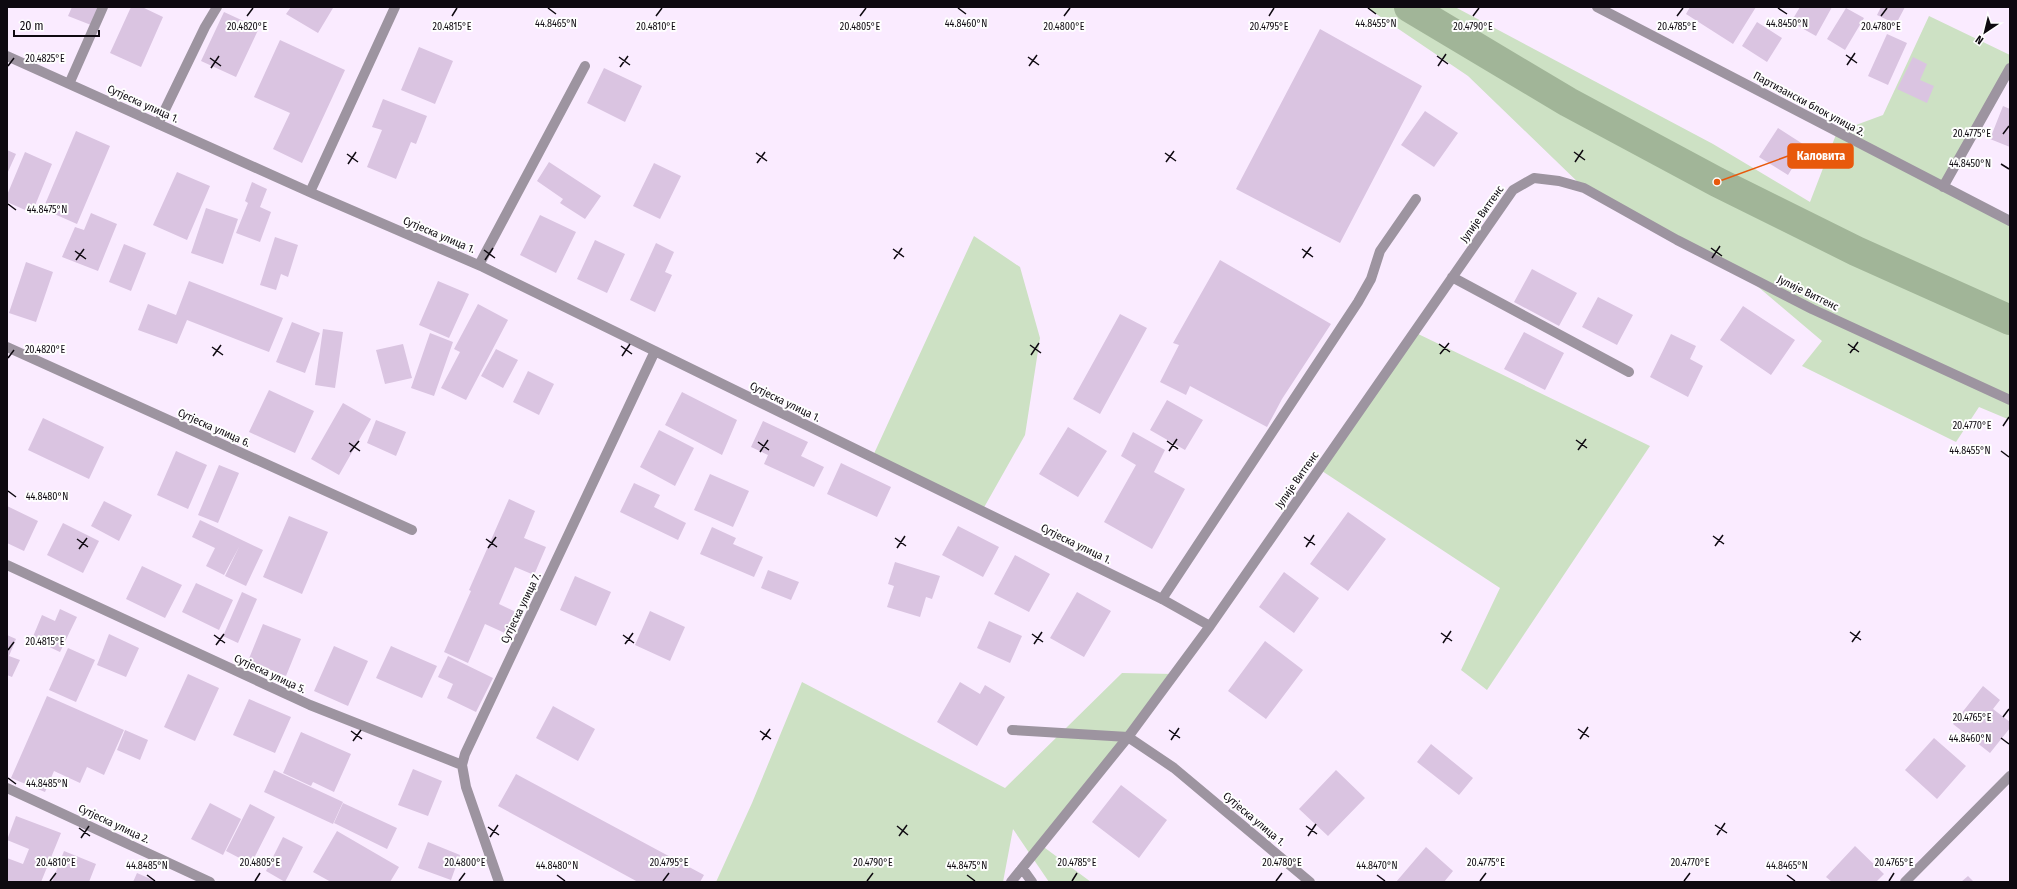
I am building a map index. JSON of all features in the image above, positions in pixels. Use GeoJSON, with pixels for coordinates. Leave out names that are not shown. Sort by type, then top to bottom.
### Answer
{"type":"FeatureCollection","features":[{"type":"Feature","properties":{"kind":"street"},"geometry":{"type":"LineString","coordinates":[[69,84],[103,7]]}},
{"type":"Feature","properties":{"kind":"street"},"geometry":{"type":"LineString","coordinates":[[158,124],[205,27],[217,7]]}},
{"type":"Feature","properties":{"kind":"street"},"geometry":{"type":"LineString","coordinates":[[310,192],[395,7]]}},
{"type":"Feature","properties":{"kind":"street","name":"Партизански блок улица 2."},"geometry":{"type":"LineString","coordinates":[[1597,7],[2010,221]]}},
{"type":"Feature","properties":{"kind":"street","name":"Сутјеска улица 1."},"geometry":{"type":"LineString","coordinates":[[7,56],[310,192],[479,265],[1162,599],[1210,626]]}},
{"type":"Feature","properties":{"kind":"street"},"geometry":{"type":"LineString","coordinates":[[479,265],[585,66]]}},
{"type":"Feature","properties":{"kind":"street"},"geometry":{"type":"LineString","coordinates":[[1943,187],[2010,68]]}},
{"type":"Feature","properties":{"kind":"street","name":"Јулије Витгенс"},"geometry":{"type":"LineString","coordinates":[[1210,626],[1513,190],[1534,178],[1559,181],[1584,188],[1677,240],[1812,309],[2010,400]]}},
{"type":"Feature","properties":{"kind":"street"},"geometry":{"type":"LineString","coordinates":[[1162,599],[1358,302],[1371,279],[1380,251],[1416,199]]}},
{"type":"Feature","properties":{"kind":"street"},"geometry":{"type":"LineString","coordinates":[[1452,277],[1629,372]]}},
{"type":"Feature","properties":{"kind":"street","name":"Сутјеска улица 6."},"geometry":{"type":"LineString","coordinates":[[7,347],[412,530]]}},
{"type":"Feature","properties":{"kind":"street","name":"Сутјеска улица 7."},"geometry":{"type":"LineString","coordinates":[[462,765],[469,744],[655,351]]}},
{"type":"Feature","properties":{"kind":"street","name":"Сутјеска улица 5."},"geometry":{"type":"LineString","coordinates":[[7,565],[310,705],[462,765]]}},
{"type":"Feature","properties":{"kind":"street"},"geometry":{"type":"LineString","coordinates":[[1011,882],[1128,737],[1210,626]]}},
{"type":"Feature","properties":{"kind":"street"},"geometry":{"type":"LineString","coordinates":[[1012,730],[1128,737]]}},
{"type":"Feature","properties":{"kind":"street","name":"Сутјеска улица 1."},"geometry":{"type":"LineString","coordinates":[[1128,737],[1174,768],[1310,882]]}},
{"type":"Feature","properties":{"kind":"street"},"geometry":{"type":"LineString","coordinates":[[462,765],[474,816],[499,882]]}},
{"type":"Feature","properties":{"kind":"street"},"geometry":{"type":"LineString","coordinates":[[1905,882],[2010,776]]}},
{"type":"Feature","properties":{"kind":"street","name":"Сутјеска улица 2."},"geometry":{"type":"LineString","coordinates":[[7,788],[210,882]]}},
{"type":"Feature","properties":{"kind":"street"},"geometry":{"type":"LineString","coordinates":[[1022,868],[1032,882]]}},
{"type":"Feature","properties":{"kind":"green space"},"geometry":{"type":"Polygon","coordinates":[[[1366,7],[1455,7],[1713,144],[1810,202],[1837,132],[1883,115],[1929,16],[2010,55],[2010,68],[1943,187],[2010,220],[2010,420],[1979,407],[1956,442],[1802,366],[1822,341],[1743,274],[1584,188],[1468,76],[1366,7]]]}},
{"type":"Feature","properties":{"kind":"green space"},"geometry":{"type":"Polygon","coordinates":[[[974,236],[1020,267],[1040,338],[1025,435],[982,511],[872,458],[974,236]]]}},
{"type":"Feature","properties":{"kind":"green space"},"geometry":{"type":"Polygon","coordinates":[[[1414,332],[1650,446],[1487,690],[1461,670],[1500,588],[1319,469],[1414,332]]]}},
{"type":"Feature","properties":{"kind":"green space"},"geometry":{"type":"Polygon","coordinates":[[[1122,673],[1174,674],[1041,845],[1091,882],[1049,882],[1013,829],[1003,882],[716,882],[752,803],[802,682],[1005,788],[1122,673]]]}},
{"type":"Feature","properties":{"kind":"building"},"geometry":{"type":"Polygon","coordinates":[[[72,7],[99,7],[91,25],[68,16],[72,7]]]}},
{"type":"Feature","properties":{"kind":"building"},"geometry":{"type":"Polygon","coordinates":[[[131,7],[142,7],[163,17],[141,67],[110,53],[131,7]]]}},
{"type":"Feature","properties":{"kind":"building"},"geometry":{"type":"Polygon","coordinates":[[[291,7],[333,8],[318,33],[286,14],[291,7]]]}},
{"type":"Feature","properties":{"kind":"building"},"geometry":{"type":"Polygon","coordinates":[[[1690,7],[1756,7],[1733,44],[1686,14],[1690,7]]]}},
{"type":"Feature","properties":{"kind":"building"},"geometry":{"type":"Polygon","coordinates":[[[1800,7],[1832,7],[1816,36],[1791,22],[1800,7]]]}},
{"type":"Feature","properties":{"kind":"building"},"geometry":{"type":"Polygon","coordinates":[[[1881,7],[1905,7],[1896,24],[1877,15],[1881,7]]]}},
{"type":"Feature","properties":{"kind":"building"},"geometry":{"type":"Polygon","coordinates":[[[1846,8],[1864,18],[1845,50],[1827,39],[1846,8]]]}},
{"type":"Feature","properties":{"kind":"building"},"geometry":{"type":"Polygon","coordinates":[[[224,12],[259,28],[236,77],[201,61],[224,12]]]}},
{"type":"Feature","properties":{"kind":"building"},"geometry":{"type":"Polygon","coordinates":[[[1757,22],[1782,38],[1767,62],[1742,46],[1757,22]]]}},
{"type":"Feature","properties":{"kind":"building"},"geometry":{"type":"Polygon","coordinates":[[[1320,29],[1422,86],[1340,243],[1236,189],[1320,29]]]}},
{"type":"Feature","properties":{"kind":"building"},"geometry":{"type":"Polygon","coordinates":[[[1887,34],[1907,43],[1888,85],[1868,76],[1887,34]]]}},
{"type":"Feature","properties":{"kind":"building"},"geometry":{"type":"Polygon","coordinates":[[[280,40],[345,70],[302,163],[273,149],[290,113],[254,97],[280,40]]]}},
{"type":"Feature","properties":{"kind":"building"},"geometry":{"type":"Polygon","coordinates":[[[419,47],[453,61],[435,104],[401,90],[419,47]]]}},
{"type":"Feature","properties":{"kind":"building"},"geometry":{"type":"Polygon","coordinates":[[[1913,57],[1927,64],[1920,80],[1934,86],[1927,103],[1897,89],[1913,57]]]}},
{"type":"Feature","properties":{"kind":"building"},"geometry":{"type":"Polygon","coordinates":[[[604,68],[642,86],[625,122],[587,103],[604,68]]]}},
{"type":"Feature","properties":{"kind":"building"},"geometry":{"type":"Polygon","coordinates":[[[383,99],[427,116],[416,144],[411,142],[396,179],[367,167],[382,130],[372,127],[383,99]]]}},
{"type":"Feature","properties":{"kind":"building"},"geometry":{"type":"Polygon","coordinates":[[[2003,106],[2010,109],[2010,147],[1990,139],[2003,106]]]}},
{"type":"Feature","properties":{"kind":"building"},"geometry":{"type":"Polygon","coordinates":[[[1425,111],[1458,133],[1434,167],[1401,145],[1425,111]]]}},
{"type":"Feature","properties":{"kind":"building"},"geometry":{"type":"Polygon","coordinates":[[[1778,128],[1806,146],[1788,175],[1759,157],[1778,128]]]}},
{"type":"Feature","properties":{"kind":"building"},"geometry":{"type":"Polygon","coordinates":[[[76,131],[110,146],[77,224],[43,209],[76,131]]]}},
{"type":"Feature","properties":{"kind":"building"},"geometry":{"type":"Polygon","coordinates":[[[7,150],[16,154],[7,174],[7,150]]]}},
{"type":"Feature","properties":{"kind":"building"},"geometry":{"type":"Polygon","coordinates":[[[25,152],[52,164],[32,213],[7,202],[7,195],[25,152]]]}},
{"type":"Feature","properties":{"kind":"building"},"geometry":{"type":"Polygon","coordinates":[[[549,162],[601,196],[585,219],[560,203],[563,199],[537,181],[549,162]]]}},
{"type":"Feature","properties":{"kind":"building"},"geometry":{"type":"Polygon","coordinates":[[[654,163],[681,176],[660,219],[633,206],[654,163]]]}},
{"type":"Feature","properties":{"kind":"building"},"geometry":{"type":"Polygon","coordinates":[[[177,172],[210,186],[187,240],[153,225],[177,172]]]}},
{"type":"Feature","properties":{"kind":"building"},"geometry":{"type":"Polygon","coordinates":[[[252,182],[267,189],[260,207],[271,212],[260,242],[236,233],[248,203],[245,201],[252,182]]]}},
{"type":"Feature","properties":{"kind":"building"},"geometry":{"type":"Polygon","coordinates":[[[206,208],[238,219],[223,264],[191,253],[206,208]]]}},
{"type":"Feature","properties":{"kind":"building"},"geometry":{"type":"Polygon","coordinates":[[[91,213],[117,224],[98,271],[62,257],[75,227],[84,230],[91,213]]]}},
{"type":"Feature","properties":{"kind":"building"},"geometry":{"type":"Polygon","coordinates":[[[540,215],[576,232],[556,273],[520,255],[540,215]]]}},
{"type":"Feature","properties":{"kind":"building"},"geometry":{"type":"Polygon","coordinates":[[[275,237],[298,245],[288,277],[281,274],[276,290],[260,285],[275,237]]]}},
{"type":"Feature","properties":{"kind":"building"},"geometry":{"type":"Polygon","coordinates":[[[595,240],[625,254],[607,293],[577,279],[595,240]]]}},
{"type":"Feature","properties":{"kind":"building"},"geometry":{"type":"Polygon","coordinates":[[[656,243],[674,252],[665,272],[672,275],[655,312],[630,300],[656,243]]]}},
{"type":"Feature","properties":{"kind":"building"},"geometry":{"type":"Polygon","coordinates":[[[124,244],[146,253],[131,291],[109,282],[124,244]]]}},
{"type":"Feature","properties":{"kind":"building"},"geometry":{"type":"Polygon","coordinates":[[[1220,260],[1331,324],[1282,399],[1267,427],[1190,386],[1186,395],[1160,382],[1179,345],[1173,343],[1220,260]]]}},
{"type":"Feature","properties":{"kind":"building"},"geometry":{"type":"Polygon","coordinates":[[[26,262],[53,272],[36,322],[9,313],[26,262]]]}},
{"type":"Feature","properties":{"kind":"building"},"geometry":{"type":"Polygon","coordinates":[[[1532,269],[1577,293],[1559,326],[1514,302],[1532,269]]]}},
{"type":"Feature","properties":{"kind":"building"},"geometry":{"type":"Polygon","coordinates":[[[189,281],[283,318],[269,352],[187,320],[177,344],[138,330],[148,304],[176,315],[189,281]]]}},
{"type":"Feature","properties":{"kind":"building"},"geometry":{"type":"Polygon","coordinates":[[[438,281],[469,294],[449,338],[419,325],[438,281]]]}},
{"type":"Feature","properties":{"kind":"building"},"geometry":{"type":"Polygon","coordinates":[[[1598,297],[1633,315],[1617,345],[1582,327],[1598,297]]]}},
{"type":"Feature","properties":{"kind":"building"},"geometry":{"type":"Polygon","coordinates":[[[478,304],[508,320],[466,400],[441,388],[460,352],[454,349],[478,304]]]}},
{"type":"Feature","properties":{"kind":"building"},"geometry":{"type":"Polygon","coordinates":[[[1743,306],[1795,340],[1771,375],[1720,340],[1743,306]]]}},
{"type":"Feature","properties":{"kind":"building"},"geometry":{"type":"Polygon","coordinates":[[[1120,314],[1147,328],[1100,414],[1073,399],[1120,314]]]}},
{"type":"Feature","properties":{"kind":"building"},"geometry":{"type":"Polygon","coordinates":[[[292,322],[320,333],[305,373],[276,362],[292,322]]]}},
{"type":"Feature","properties":{"kind":"building"},"geometry":{"type":"Polygon","coordinates":[[[323,329],[343,332],[335,388],[315,385],[323,329]]]}},
{"type":"Feature","properties":{"kind":"building"},"geometry":{"type":"Polygon","coordinates":[[[1524,332],[1564,353],[1545,390],[1504,369],[1524,332]]]}},
{"type":"Feature","properties":{"kind":"building"},"geometry":{"type":"Polygon","coordinates":[[[430,333],[453,342],[434,396],[411,388],[430,333]]]}},
{"type":"Feature","properties":{"kind":"building"},"geometry":{"type":"Polygon","coordinates":[[[1671,334],[1696,346],[1690,359],[1703,366],[1688,397],[1650,377],[1671,334]]]}},
{"type":"Feature","properties":{"kind":"building"},"geometry":{"type":"Polygon","coordinates":[[[403,344],[412,378],[385,384],[376,350],[403,344]]]}},
{"type":"Feature","properties":{"kind":"building"},"geometry":{"type":"Polygon","coordinates":[[[496,349],[518,360],[503,388],[481,376],[496,349]]]}},
{"type":"Feature","properties":{"kind":"building"},"geometry":{"type":"Polygon","coordinates":[[[528,371],[554,384],[539,415],[513,402],[528,371]]]}},
{"type":"Feature","properties":{"kind":"building"},"geometry":{"type":"Polygon","coordinates":[[[269,390],[314,411],[295,453],[249,432],[269,390]]]}},
{"type":"Feature","properties":{"kind":"building"},"geometry":{"type":"Polygon","coordinates":[[[682,392],[737,420],[722,455],[665,425],[682,392]]]}},
{"type":"Feature","properties":{"kind":"building"},"geometry":{"type":"Polygon","coordinates":[[[1167,400],[1203,420],[1185,450],[1150,430],[1167,400]]]}},
{"type":"Feature","properties":{"kind":"building"},"geometry":{"type":"Polygon","coordinates":[[[343,403],[371,419],[339,475],[311,459],[343,403]]]}},
{"type":"Feature","properties":{"kind":"building"},"geometry":{"type":"Polygon","coordinates":[[[43,418],[104,447],[89,479],[28,450],[43,418]]]}},
{"type":"Feature","properties":{"kind":"building"},"geometry":{"type":"Polygon","coordinates":[[[376,420],[406,432],[396,456],[367,443],[376,420]]]}},
{"type":"Feature","properties":{"kind":"building"},"geometry":{"type":"Polygon","coordinates":[[[763,421],[808,442],[801,456],[824,467],[814,487],[764,464],[768,455],[751,447],[763,421]]]}},
{"type":"Feature","properties":{"kind":"building"},"geometry":{"type":"Polygon","coordinates":[[[1068,427],[1107,451],[1078,497],[1039,474],[1068,427]]]}},
{"type":"Feature","properties":{"kind":"building"},"geometry":{"type":"Polygon","coordinates":[[[659,430],[694,448],[675,486],[640,467],[659,430]]]}},
{"type":"Feature","properties":{"kind":"building"},"geometry":{"type":"Polygon","coordinates":[[[1133,432],[1165,450],[1154,472],[1185,489],[1152,549],[1104,522],[1136,465],[1121,456],[1133,432]]]}},
{"type":"Feature","properties":{"kind":"building"},"geometry":{"type":"Polygon","coordinates":[[[176,451],[207,465],[188,509],[157,495],[176,451]]]}},
{"type":"Feature","properties":{"kind":"building"},"geometry":{"type":"Polygon","coordinates":[[[841,463],[891,487],[877,517],[827,494],[841,463]]]}},
{"type":"Feature","properties":{"kind":"building"},"geometry":{"type":"Polygon","coordinates":[[[219,465],[239,473],[218,523],[198,515],[219,465]]]}},
{"type":"Feature","properties":{"kind":"building"},"geometry":{"type":"Polygon","coordinates":[[[710,474],[749,491],[733,527],[694,510],[710,474]]]}},
{"type":"Feature","properties":{"kind":"building"},"geometry":{"type":"Polygon","coordinates":[[[634,483],[660,495],[654,507],[686,523],[678,540],[620,512],[634,483]]]}},
{"type":"Feature","properties":{"kind":"building"},"geometry":{"type":"Polygon","coordinates":[[[509,499],[535,511],[524,538],[546,547],[534,575],[515,567],[499,604],[516,612],[507,634],[485,624],[468,663],[444,652],[471,591],[469,590],[509,499]]]}},
{"type":"Feature","properties":{"kind":"building"},"geometry":{"type":"Polygon","coordinates":[[[104,501],[132,515],[119,541],[91,526],[104,501]]]}},
{"type":"Feature","properties":{"kind":"building"},"geometry":{"type":"Polygon","coordinates":[[[7,506],[38,521],[24,551],[7,543],[7,506]]]}},
{"type":"Feature","properties":{"kind":"building"},"geometry":{"type":"Polygon","coordinates":[[[1348,512],[1386,539],[1348,591],[1310,564],[1348,512]]]}},
{"type":"Feature","properties":{"kind":"building"},"geometry":{"type":"Polygon","coordinates":[[[289,516],[328,532],[302,594],[263,577],[289,516]]]}},
{"type":"Feature","properties":{"kind":"building"},"geometry":{"type":"Polygon","coordinates":[[[200,520],[263,550],[246,586],[225,576],[239,547],[224,575],[206,566],[215,548],[192,537],[200,520]]]}},
{"type":"Feature","properties":{"kind":"building"},"geometry":{"type":"Polygon","coordinates":[[[63,523],[99,541],[83,573],[47,555],[63,523]]]}},
{"type":"Feature","properties":{"kind":"building"},"geometry":{"type":"Polygon","coordinates":[[[958,526],[999,547],[983,577],[942,555],[958,526]]]}},
{"type":"Feature","properties":{"kind":"building"},"geometry":{"type":"Polygon","coordinates":[[[712,527],[736,538],[733,544],[763,557],[754,577],[700,554],[712,527]]]}},
{"type":"Feature","properties":{"kind":"building"},"geometry":{"type":"Polygon","coordinates":[[[1015,555],[1050,574],[1029,612],[994,594],[1015,555]]]}},
{"type":"Feature","properties":{"kind":"building"},"geometry":{"type":"Polygon","coordinates":[[[895,562],[940,576],[932,599],[926,597],[920,617],[887,607],[894,586],[888,584],[895,562]]]}},
{"type":"Feature","properties":{"kind":"building"},"geometry":{"type":"Polygon","coordinates":[[[142,566],[182,585],[165,618],[126,599],[142,566]]]}},
{"type":"Feature","properties":{"kind":"building"},"geometry":{"type":"Polygon","coordinates":[[[768,570],[799,582],[791,600],[761,588],[768,570]]]}},
{"type":"Feature","properties":{"kind":"building"},"geometry":{"type":"Polygon","coordinates":[[[1284,572],[1319,598],[1294,633],[1259,607],[1284,572]]]}},
{"type":"Feature","properties":{"kind":"building"},"geometry":{"type":"Polygon","coordinates":[[[575,576],[611,592],[596,626],[560,610],[575,576]]]}},
{"type":"Feature","properties":{"kind":"building"},"geometry":{"type":"Polygon","coordinates":[[[196,583],[233,600],[219,630],[182,612],[196,583]]]}},
{"type":"Feature","properties":{"kind":"building"},"geometry":{"type":"Polygon","coordinates":[[[242,592],[257,599],[238,643],[223,636],[242,592]]]}},
{"type":"Feature","properties":{"kind":"building"},"geometry":{"type":"Polygon","coordinates":[[[1077,592],[1111,611],[1084,657],[1050,638],[1077,592]]]}},
{"type":"Feature","properties":{"kind":"building"},"geometry":{"type":"Polygon","coordinates":[[[60,609],[77,617],[60,652],[32,639],[42,615],[55,621],[60,609]]]}},
{"type":"Feature","properties":{"kind":"building"},"geometry":{"type":"Polygon","coordinates":[[[650,611],[685,627],[670,661],[635,645],[650,611]]]}},
{"type":"Feature","properties":{"kind":"building"},"geometry":{"type":"Polygon","coordinates":[[[989,621],[1022,636],[1010,663],[977,648],[989,621]]]}},
{"type":"Feature","properties":{"kind":"building"},"geometry":{"type":"Polygon","coordinates":[[[263,624],[301,639],[286,676],[248,661],[263,624]]]}},
{"type":"Feature","properties":{"kind":"building"},"geometry":{"type":"Polygon","coordinates":[[[109,634],[139,648],[126,677],[97,665],[109,634]]]}},
{"type":"Feature","properties":{"kind":"building"},"geometry":{"type":"Polygon","coordinates":[[[7,635],[16,639],[9,656],[20,660],[12,677],[7,675],[7,635]]]}},
{"type":"Feature","properties":{"kind":"building"},"geometry":{"type":"Polygon","coordinates":[[[1265,641],[1303,670],[1266,719],[1228,691],[1265,641]]]}},
{"type":"Feature","properties":{"kind":"building"},"geometry":{"type":"Polygon","coordinates":[[[334,646],[368,661],[348,706],[314,691],[334,646]]]}},
{"type":"Feature","properties":{"kind":"building"},"geometry":{"type":"Polygon","coordinates":[[[391,646],[437,666],[422,698],[376,678],[391,646]]]}},
{"type":"Feature","properties":{"kind":"building"},"geometry":{"type":"Polygon","coordinates":[[[68,648],[95,660],[76,702],[49,690],[68,648]]]}},
{"type":"Feature","properties":{"kind":"building"},"geometry":{"type":"Polygon","coordinates":[[[448,656],[493,678],[476,712],[447,698],[453,684],[438,677],[448,656]]]}},
{"type":"Feature","properties":{"kind":"building"},"geometry":{"type":"Polygon","coordinates":[[[188,674],[219,688],[195,741],[164,727],[188,674]]]}},
{"type":"Feature","properties":{"kind":"building"},"geometry":{"type":"Polygon","coordinates":[[[960,682],[980,694],[985,685],[1005,697],[977,746],[937,722],[960,682]]]}},
{"type":"Feature","properties":{"kind":"building"},"geometry":{"type":"Polygon","coordinates":[[[1983,686],[2000,700],[1993,709],[2010,722],[2010,728],[1990,753],[1953,724],[1983,686]]]}},
{"type":"Feature","properties":{"kind":"building"},"geometry":{"type":"Polygon","coordinates":[[[47,696],[124,730],[104,775],[87,767],[80,783],[54,771],[45,792],[11,778],[47,696]]]}},
{"type":"Feature","properties":{"kind":"building"},"geometry":{"type":"Polygon","coordinates":[[[249,699],[291,717],[275,753],[233,735],[249,699]]]}},
{"type":"Feature","properties":{"kind":"building"},"geometry":{"type":"Polygon","coordinates":[[[553,706],[595,729],[578,761],[536,738],[553,706]]]}},
{"type":"Feature","properties":{"kind":"building"},"geometry":{"type":"Polygon","coordinates":[[[125,730],[148,740],[140,760],[117,750],[125,730]]]}},
{"type":"Feature","properties":{"kind":"building"},"geometry":{"type":"Polygon","coordinates":[[[301,732],[351,754],[334,792],[313,782],[311,786],[283,773],[301,732]]]}},
{"type":"Feature","properties":{"kind":"building"},"geometry":{"type":"Polygon","coordinates":[[[1934,738],[1966,766],[1937,799],[1905,770],[1934,738]]]}},
{"type":"Feature","properties":{"kind":"building"},"geometry":{"type":"Polygon","coordinates":[[[1431,744],[1473,778],[1459,795],[1417,762],[1431,744]]]}},
{"type":"Feature","properties":{"kind":"building"},"geometry":{"type":"Polygon","coordinates":[[[413,769],[442,781],[428,816],[398,805],[413,769]]]}},
{"type":"Feature","properties":{"kind":"building"},"geometry":{"type":"Polygon","coordinates":[[[274,770],[343,802],[333,824],[264,792],[274,770]]]}},
{"type":"Feature","properties":{"kind":"building"},"geometry":{"type":"Polygon","coordinates":[[[1336,770],[1365,798],[1328,836],[1299,809],[1336,770]]]}},
{"type":"Feature","properties":{"kind":"building"},"geometry":{"type":"Polygon","coordinates":[[[516,774],[704,875],[700,882],[638,882],[498,806],[516,774]]]}},
{"type":"Feature","properties":{"kind":"building"},"geometry":{"type":"Polygon","coordinates":[[[1121,785],[1167,820],[1139,858],[1092,822],[1121,785]]]}},
{"type":"Feature","properties":{"kind":"building"},"geometry":{"type":"Polygon","coordinates":[[[210,803],[241,819],[223,855],[191,839],[210,803]]]}},
{"type":"Feature","properties":{"kind":"building"},"geometry":{"type":"Polygon","coordinates":[[[343,803],[397,828],[387,849],[334,823],[343,803]]]}},
{"type":"Feature","properties":{"kind":"building"},"geometry":{"type":"Polygon","coordinates":[[[250,804],[275,817],[251,864],[226,851],[250,804]]]}},
{"type":"Feature","properties":{"kind":"building"},"geometry":{"type":"Polygon","coordinates":[[[16,816],[61,833],[41,882],[7,882],[7,858],[23,864],[29,849],[7,840],[16,816]]]}},
{"type":"Feature","properties":{"kind":"building"},"geometry":{"type":"Polygon","coordinates":[[[337,831],[399,867],[390,882],[331,882],[313,872],[337,831]]]}},
{"type":"Feature","properties":{"kind":"building"},"geometry":{"type":"Polygon","coordinates":[[[283,837],[303,847],[285,882],[266,871],[283,837]]]}},
{"type":"Feature","properties":{"kind":"building"},"geometry":{"type":"Polygon","coordinates":[[[428,842],[460,855],[451,880],[418,868],[428,842]]]}},
{"type":"Feature","properties":{"kind":"building"},"geometry":{"type":"Polygon","coordinates":[[[1855,846],[1884,874],[1876,882],[1832,882],[1826,877],[1855,846]]]}},
{"type":"Feature","properties":{"kind":"building"},"geometry":{"type":"Polygon","coordinates":[[[1426,847],[1453,871],[1444,882],[1396,882],[1426,847]]]}},
{"type":"Feature","properties":{"kind":"building"},"geometry":{"type":"Polygon","coordinates":[[[64,851],[96,864],[89,882],[52,882],[64,851]]]}},
{"type":"Feature","properties":{"kind":"building"},"geometry":{"type":"Polygon","coordinates":[[[137,873],[153,880],[152,882],[133,882],[137,873]]]}},
{"type":"Feature","properties":{"kind":"building"},"geometry":{"type":"Polygon","coordinates":[[[1968,876],[1974,882],[1961,882],[1968,876]]]}},
{"type":"Feature","properties":{"kind":"waterway"},"geometry":{"type":"LineString","coordinates":[[1409,7],[1568,102],[1717,182],[1856,251],[2010,320]]}},
{"type":"Feature","properties":{"kind":"place","name":"Каловита"},"geometry":{"type":"Point","coordinates":[1717,182]}}]}
